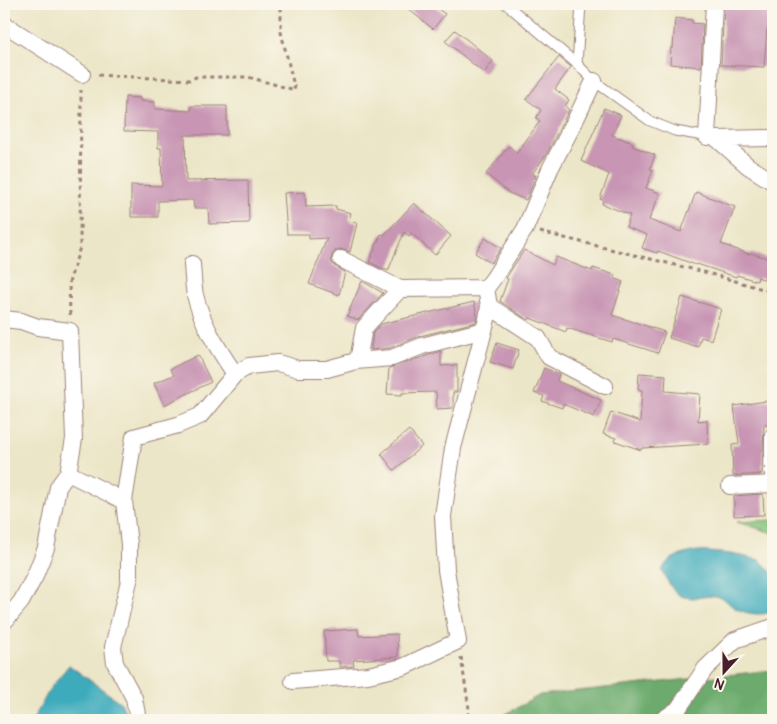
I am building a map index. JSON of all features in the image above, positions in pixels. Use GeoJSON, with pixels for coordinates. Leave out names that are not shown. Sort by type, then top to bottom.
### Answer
{"type":"FeatureCollection","features":[{"type":"Feature","properties":{"kind":"street"},"geometry":{"type":"LineString","coordinates":[[712,138],[714,4]]}},
{"type":"Feature","properties":{"kind":"street"},"geometry":{"type":"LineString","coordinates":[[4,24],[82,74]]}},
{"type":"Feature","properties":{"kind":"street"},"geometry":{"type":"LineString","coordinates":[[292,681],[368,675],[403,667],[458,641],[446,570],[443,516],[453,448],[489,306],[486,288],[525,229],[550,169],[574,125],[594,81]]}},
{"type":"Feature","properties":{"kind":"street"},"geometry":{"type":"LineString","coordinates":[[712,138],[773,138]]}},
{"type":"Feature","properties":{"kind":"street"},"geometry":{"type":"LineString","coordinates":[[712,138],[748,166],[773,182]]}},
{"type":"Feature","properties":{"kind":"street"},"geometry":{"type":"LineString","coordinates":[[341,259],[400,289],[486,288]]}},
{"type":"Feature","properties":{"kind":"street"},"geometry":{"type":"LineString","coordinates":[[192,264],[195,294],[206,326],[235,374]]}},
{"type":"Feature","properties":{"kind":"street"},"geometry":{"type":"LineString","coordinates":[[356,361],[364,328],[400,289]]}},
{"type":"Feature","properties":{"kind":"street"},"geometry":{"type":"LineString","coordinates":[[489,306],[538,338],[548,357],[605,386]]}},
{"type":"Feature","properties":{"kind":"street"},"geometry":{"type":"LineString","coordinates":[[4,319],[21,321],[38,328],[70,331],[74,439],[68,473],[58,487],[46,548],[34,578],[21,602],[4,622]]}},
{"type":"Feature","properties":{"kind":"street"},"geometry":{"type":"LineString","coordinates":[[138,720],[134,698],[115,664],[113,647],[129,581],[124,502],[134,437],[178,425],[200,416],[235,374],[250,366],[278,363],[298,369],[327,369],[356,361],[392,358],[422,346],[484,330]]}},
{"type":"Feature","properties":{"kind":"street"},"geometry":{"type":"LineString","coordinates":[[730,486],[773,484],[773,436]]}},
{"type":"Feature","properties":{"kind":"street"},"geometry":{"type":"LineString","coordinates":[[68,473],[124,502]]}},
{"type":"Feature","properties":{"kind":"street"},"geometry":{"type":"LineString","coordinates":[[662,720],[678,709],[705,669],[736,640],[773,627]]}},
{"type":"Feature","properties":{"kind":"lane"},"geometry":{"type":"LineString","coordinates":[[506,4],[577,64],[594,81],[650,120],[675,131],[712,138]]}},
{"type":"Feature","properties":{"kind":"lane"},"geometry":{"type":"LineString","coordinates":[[577,64],[581,4]]}},
{"type":"Feature","properties":{"kind":"path"},"geometry":{"type":"LineString","coordinates":[[70,331],[69,283],[80,247],[82,74],[189,80],[196,77],[248,77],[295,90],[281,32],[281,4]]}},
{"type":"Feature","properties":{"kind":"path"},"geometry":{"type":"LineString","coordinates":[[525,229],[704,272],[773,292]]}},
{"type":"Feature","properties":{"kind":"path"},"geometry":{"type":"LineString","coordinates":[[458,641],[468,700],[467,720]]}},
{"type":"Feature","properties":{"kind":"green space"},"geometry":{"type":"Polygon","coordinates":[[[773,520],[773,533],[737,522],[773,520]]]}},
{"type":"Feature","properties":{"kind":"green space"},"geometry":{"type":"Polygon","coordinates":[[[773,670],[773,720],[495,720],[540,695],[773,670]]]}},
{"type":"Feature","properties":{"kind":"water"},"geometry":{"type":"Polygon","coordinates":[[[697,551],[733,554],[760,560],[773,574],[773,612],[752,614],[736,609],[725,599],[714,596],[690,598],[678,594],[662,571],[664,566],[672,559],[697,551]]]}},
{"type":"Feature","properties":{"kind":"water"},"geometry":{"type":"Polygon","coordinates":[[[69,665],[121,703],[129,720],[33,720],[51,687],[69,665]]]}},
{"type":"Feature","properties":{"kind":"building"},"geometry":{"type":"Polygon","coordinates":[[[402,4],[431,4],[445,14],[433,29],[402,4]]]}},
{"type":"Feature","properties":{"kind":"building"},"geometry":{"type":"Polygon","coordinates":[[[724,4],[773,4],[773,29],[767,29],[764,67],[721,65],[724,4]]]}},
{"type":"Feature","properties":{"kind":"building"},"geometry":{"type":"Polygon","coordinates":[[[675,18],[692,20],[692,23],[703,24],[701,67],[670,64],[675,18]]]}},
{"type":"Feature","properties":{"kind":"building"},"geometry":{"type":"Polygon","coordinates":[[[455,30],[493,61],[484,73],[445,41],[455,30]]]}},
{"type":"Feature","properties":{"kind":"building"},"geometry":{"type":"Polygon","coordinates":[[[559,57],[571,67],[555,89],[569,100],[565,106],[569,110],[546,155],[532,174],[536,176],[526,200],[509,193],[486,174],[509,146],[517,153],[540,121],[536,118],[541,110],[526,99],[559,57]]]}},
{"type":"Feature","properties":{"kind":"building"},"geometry":{"type":"Polygon","coordinates":[[[125,97],[155,102],[155,109],[191,111],[191,106],[227,106],[227,135],[185,135],[186,181],[248,180],[249,223],[209,224],[208,208],[194,208],[193,200],[158,201],[158,217],[131,217],[131,185],[162,186],[161,148],[158,148],[158,132],[124,131],[125,97]]]}},
{"type":"Feature","properties":{"kind":"building"},"geometry":{"type":"Polygon","coordinates":[[[604,108],[621,115],[612,135],[633,143],[632,146],[655,155],[650,169],[653,170],[646,188],[660,193],[649,220],[681,232],[696,192],[735,207],[721,244],[773,260],[773,284],[758,277],[757,281],[737,275],[736,277],[658,251],[657,253],[642,248],[647,235],[626,227],[630,215],[602,204],[603,200],[600,199],[609,174],[581,161],[604,108]]]}},
{"type":"Feature","properties":{"kind":"building"},"geometry":{"type":"Polygon","coordinates":[[[305,192],[306,207],[336,206],[336,209],[351,213],[349,221],[357,223],[350,252],[340,249],[332,255],[333,265],[345,272],[339,295],[309,284],[327,238],[309,239],[309,234],[287,234],[284,193],[305,192]]]}},
{"type":"Feature","properties":{"kind":"building"},"geometry":{"type":"Polygon","coordinates":[[[414,203],[451,236],[435,255],[411,233],[409,236],[404,232],[388,271],[369,262],[381,234],[384,235],[414,203]]]}},
{"type":"Feature","properties":{"kind":"building"},"geometry":{"type":"Polygon","coordinates":[[[485,238],[501,248],[491,263],[475,253],[485,238]]]}},
{"type":"Feature","properties":{"kind":"building"},"geometry":{"type":"Polygon","coordinates":[[[524,250],[553,265],[556,257],[592,271],[593,268],[615,275],[614,278],[623,282],[612,315],[665,332],[658,353],[613,339],[612,342],[567,328],[566,332],[530,318],[528,320],[500,301],[508,279],[506,278],[524,250]]]}},
{"type":"Feature","properties":{"kind":"building"},"geometry":{"type":"Polygon","coordinates":[[[362,281],[383,293],[358,320],[347,316],[362,281]]]}},
{"type":"Feature","properties":{"kind":"building"},"geometry":{"type":"Polygon","coordinates":[[[682,297],[721,309],[711,340],[701,337],[698,347],[669,338],[682,297]]]}},
{"type":"Feature","properties":{"kind":"building"},"geometry":{"type":"Polygon","coordinates":[[[474,302],[477,316],[476,322],[420,336],[390,348],[371,350],[373,333],[381,324],[474,302]]]}},
{"type":"Feature","properties":{"kind":"building"},"geometry":{"type":"Polygon","coordinates":[[[497,343],[519,350],[513,369],[490,362],[497,343]]]}},
{"type":"Feature","properties":{"kind":"building"},"geometry":{"type":"Polygon","coordinates":[[[441,351],[441,366],[457,365],[457,392],[453,392],[453,408],[437,409],[436,392],[402,393],[402,395],[387,394],[389,368],[441,351]]]}},
{"type":"Feature","properties":{"kind":"building"},"geometry":{"type":"Polygon","coordinates":[[[198,355],[211,382],[164,405],[154,383],[174,375],[170,369],[198,355]]]}},
{"type":"Feature","properties":{"kind":"building"},"geometry":{"type":"Polygon","coordinates":[[[544,368],[559,374],[557,381],[601,400],[594,417],[563,404],[562,408],[542,401],[544,396],[534,393],[544,368]]]}},
{"type":"Feature","properties":{"kind":"building"},"geometry":{"type":"Polygon","coordinates":[[[639,373],[666,375],[665,391],[700,394],[698,421],[707,420],[708,444],[642,448],[641,450],[615,441],[616,438],[603,434],[611,412],[640,422],[642,390],[638,389],[639,373]]]}},
{"type":"Feature","properties":{"kind":"building"},"geometry":{"type":"Polygon","coordinates":[[[773,400],[773,425],[764,425],[762,474],[733,476],[732,445],[739,444],[734,406],[773,400]]]}},
{"type":"Feature","properties":{"kind":"building"},"geometry":{"type":"Polygon","coordinates":[[[409,430],[422,446],[394,470],[381,454],[409,430]]]}},
{"type":"Feature","properties":{"kind":"building"},"geometry":{"type":"Polygon","coordinates":[[[763,494],[764,515],[734,516],[734,496],[763,494]]]}},
{"type":"Feature","properties":{"kind":"building"},"geometry":{"type":"Polygon","coordinates":[[[358,629],[359,636],[397,634],[398,657],[353,660],[354,666],[340,667],[339,661],[326,661],[324,631],[358,629]]]}}]}
